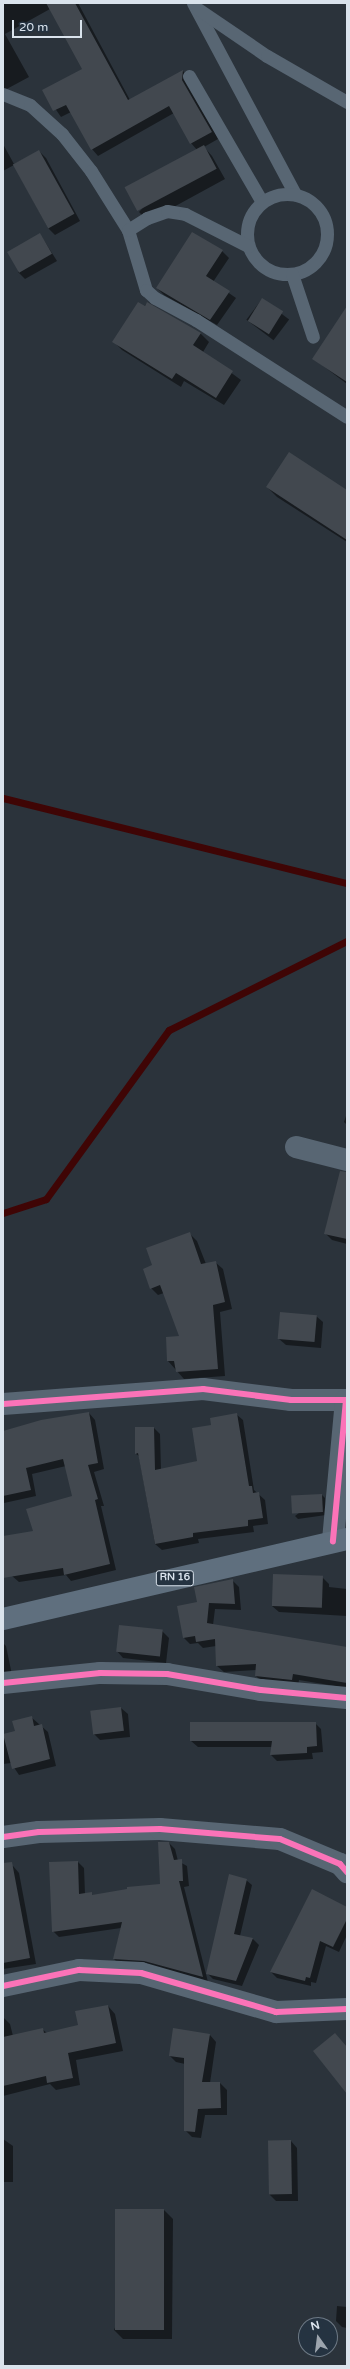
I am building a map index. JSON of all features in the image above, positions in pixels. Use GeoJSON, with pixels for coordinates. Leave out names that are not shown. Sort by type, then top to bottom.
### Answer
{"type":"FeatureCollection","features":[{"type":"Feature","properties":{"kind":"main road","name":"RN 16"},"geometry":{"type":"LineString","coordinates":[[3,1619],[340,1540]]}},
{"type":"Feature","properties":{"kind":"street"},"geometry":{"type":"LineString","coordinates":[[296,1147],[347,1160]]}},
{"type":"Feature","properties":{"kind":"street"},"geometry":{"type":"LineString","coordinates":[[3,1404],[203,1389],[291,1400],[346,1400],[340,1540]]}},
{"type":"Feature","properties":{"kind":"street"},"geometry":{"type":"LineString","coordinates":[[3,1683],[100,1673],[167,1674],[261,1690],[347,1698]]}},
{"type":"Feature","properties":{"kind":"street"},"geometry":{"type":"LineString","coordinates":[[3,1837],[39,1832],[160,1829],[280,1839],[340,1864],[347,1872]]}},
{"type":"Feature","properties":{"kind":"street"},"geometry":{"type":"LineString","coordinates":[[3,1986],[79,1970],[141,1973],[276,2012],[347,2009]]}},
{"type":"Feature","properties":{"kind":"lane"},"geometry":{"type":"LineString","coordinates":[[195,6],[266,56],[347,102]]}},
{"type":"Feature","properties":{"kind":"lane"},"geometry":{"type":"LineString","coordinates":[[195,6],[295,194]]}},
{"type":"Feature","properties":{"kind":"lane"},"geometry":{"type":"LineString","coordinates":[[189,76],[262,202]]}},
{"type":"Feature","properties":{"kind":"lane"},"geometry":{"type":"LineString","coordinates":[[3,94],[30,104],[62,134],[108,196],[128,230],[139,272],[146,290],[155,298],[205,325],[347,416]]}},
{"type":"Feature","properties":{"kind":"lane"},"geometry":{"type":"LineString","coordinates":[[278,194],[295,194],[314,204],[326,221],[327,243],[317,262],[299,273],[292,274],[278,274],[259,264],[248,246],[248,222],[262,202],[278,194]]}},
{"type":"Feature","properties":{"kind":"lane"},"geometry":{"type":"LineString","coordinates":[[128,230],[147,218],[167,211],[185,214],[248,246]]}},
{"type":"Feature","properties":{"kind":"lane"},"geometry":{"type":"LineString","coordinates":[[292,274],[313,337]]}},
{"type":"Feature","properties":{"kind":"building"},"geometry":{"type":"Polygon","coordinates":[[[46,3],[75,3],[128,100],[183,70],[182,80],[212,132],[190,144],[169,106],[91,150],[66,105],[53,111],[42,90],[82,69],[46,3]]]}},
{"type":"Feature","properties":{"kind":"building"},"geometry":{"type":"Polygon","coordinates":[[[204,145],[217,169],[137,211],[125,187],[204,145]]]}},
{"type":"Feature","properties":{"kind":"building"},"geometry":{"type":"Polygon","coordinates":[[[39,150],[74,214],[48,228],[13,165],[39,150]]]}},
{"type":"Feature","properties":{"kind":"building"},"geometry":{"type":"Polygon","coordinates":[[[192,232],[223,250],[206,276],[230,291],[210,320],[156,288],[192,232]]]}},
{"type":"Feature","properties":{"kind":"building"},"geometry":{"type":"Polygon","coordinates":[[[40,233],[52,254],[19,273],[7,252],[40,233]]]}},
{"type":"Feature","properties":{"kind":"building"},"geometry":{"type":"Polygon","coordinates":[[[262,298],[283,311],[269,334],[248,321],[262,298]]]}},
{"type":"Feature","properties":{"kind":"building"},"geometry":{"type":"Polygon","coordinates":[[[138,302],[145,306],[147,302],[201,333],[193,345],[233,371],[216,398],[176,373],[172,379],[112,342],[138,302]]]}},
{"type":"Feature","properties":{"kind":"building"},"geometry":{"type":"Polygon","coordinates":[[[347,306],[347,382],[312,359],[347,306]]]}},
{"type":"Feature","properties":{"kind":"building"},"geometry":{"type":"Polygon","coordinates":[[[289,452],[347,490],[347,540],[266,487],[289,452]]]}},
{"type":"Feature","properties":{"kind":"building"},"geometry":{"type":"Polygon","coordinates":[[[340,1171],[347,1172],[347,1239],[324,1234],[340,1171]]]}},
{"type":"Feature","properties":{"kind":"building"},"geometry":{"type":"Polygon","coordinates":[[[190,1232],[201,1264],[216,1261],[225,1302],[213,1305],[218,1369],[176,1372],[174,1361],[167,1361],[166,1337],[179,1336],[160,1285],[150,1289],[143,1269],[152,1265],[146,1248],[190,1232]]]}},
{"type":"Feature","properties":{"kind":"building"},"geometry":{"type":"Polygon","coordinates":[[[280,1312],[317,1315],[315,1342],[278,1339],[280,1312]]]}},
{"type":"Feature","properties":{"kind":"building"},"geometry":{"type":"Polygon","coordinates":[[[89,1412],[98,1463],[88,1465],[98,1499],[95,1500],[110,1564],[64,1575],[63,1568],[3,1578],[3,1536],[33,1531],[26,1509],[72,1496],[63,1459],[26,1468],[31,1490],[3,1496],[3,1431],[41,1420],[89,1412]]]}},
{"type":"Feature","properties":{"kind":"building"},"geometry":{"type":"Polygon","coordinates":[[[237,1413],[249,1486],[252,1486],[253,1493],[259,1492],[263,1518],[248,1520],[248,1526],[193,1533],[193,1537],[155,1544],[138,1453],[135,1454],[135,1427],[154,1427],[155,1470],[197,1461],[192,1428],[211,1425],[210,1418],[237,1413]]]}},
{"type":"Feature","properties":{"kind":"building"},"geometry":{"type":"Polygon","coordinates":[[[322,1494],[323,1512],[292,1514],[291,1496],[322,1494]]]}},
{"type":"Feature","properties":{"kind":"building"},"geometry":{"type":"Polygon","coordinates":[[[273,1574],[323,1576],[322,1608],[272,1606],[273,1574]]]}},
{"type":"Feature","properties":{"kind":"building"},"geometry":{"type":"Polygon","coordinates":[[[233,1579],[235,1604],[209,1603],[207,1623],[347,1647],[347,1683],[293,1674],[292,1680],[255,1676],[256,1664],[216,1666],[215,1639],[196,1642],[195,1636],[183,1638],[177,1606],[197,1602],[194,1587],[233,1579]]]}},
{"type":"Feature","properties":{"kind":"building"},"geometry":{"type":"Polygon","coordinates":[[[119,1625],[163,1630],[160,1656],[116,1652],[119,1625]]]}},
{"type":"Feature","properties":{"kind":"building"},"geometry":{"type":"Polygon","coordinates":[[[121,1707],[124,1731],[93,1735],[90,1711],[121,1707]]]}},
{"type":"Feature","properties":{"kind":"building"},"geometry":{"type":"Polygon","coordinates":[[[32,1716],[34,1726],[42,1724],[50,1759],[12,1769],[3,1734],[15,1731],[12,1721],[32,1716]]]}},
{"type":"Feature","properties":{"kind":"building"},"geometry":{"type":"Polygon","coordinates":[[[190,1722],[316,1722],[317,1746],[307,1747],[307,1753],[270,1755],[272,1741],[190,1741],[190,1722]]]}},
{"type":"Feature","properties":{"kind":"building"},"geometry":{"type":"Polygon","coordinates":[[[158,1842],[169,1842],[174,1860],[182,1859],[183,1881],[179,1881],[203,1977],[144,1961],[113,1959],[122,1922],[52,1932],[49,1862],[78,1861],[79,1894],[92,1892],[92,1895],[127,1889],[127,1887],[160,1884],[158,1842]]]}},
{"type":"Feature","properties":{"kind":"building"},"geometry":{"type":"Polygon","coordinates":[[[12,1862],[30,1958],[3,1963],[3,1863],[12,1862]]]}},
{"type":"Feature","properties":{"kind":"building"},"geometry":{"type":"Polygon","coordinates":[[[229,1874],[247,1879],[234,1934],[253,1938],[236,1981],[206,1974],[229,1874]]]}},
{"type":"Feature","properties":{"kind":"building"},"geometry":{"type":"Polygon","coordinates":[[[312,1889],[347,1907],[347,1919],[333,1947],[320,1941],[310,1978],[306,1977],[305,1981],[270,1972],[312,1889]]]}},
{"type":"Feature","properties":{"kind":"building"},"geometry":{"type":"Polygon","coordinates":[[[108,2005],[116,2043],[68,2053],[73,2078],[47,2083],[46,2076],[3,2086],[3,2037],[43,2028],[44,2033],[78,2025],[75,2011],[108,2005]]]}},
{"type":"Feature","properties":{"kind":"building"},"geometry":{"type":"Polygon","coordinates":[[[173,2028],[210,2034],[202,2082],[220,2082],[221,2108],[198,2109],[195,2132],[184,2131],[184,2058],[169,2056],[173,2028]]]}},
{"type":"Feature","properties":{"kind":"building"},"geometry":{"type":"Polygon","coordinates":[[[335,2033],[347,2047],[347,2094],[313,2051],[335,2033]]]}},
{"type":"Feature","properties":{"kind":"building"},"geometry":{"type":"Polygon","coordinates":[[[268,2140],[291,2140],[292,2194],[269,2194],[268,2140]]]}},
{"type":"Feature","properties":{"kind":"building"},"geometry":{"type":"Polygon","coordinates":[[[115,2209],[164,2209],[164,2330],[115,2330],[115,2209]]]}},
{"type":"Feature","properties":{"kind":"waterway"},"geometry":{"type":"LineString","coordinates":[[3,798],[347,883]]}},
{"type":"Feature","properties":{"kind":"waterway"},"geometry":{"type":"LineString","coordinates":[[3,1213],[46,1199],[169,1030],[347,941]]}},
{"type":"Feature","properties":{"kind":"cycle path"},"geometry":{"type":"LineString","coordinates":[[3,1404],[203,1389],[291,1400],[346,1400],[333,1541]]}},
{"type":"Feature","properties":{"kind":"cycle path"},"geometry":{"type":"LineString","coordinates":[[3,1683],[100,1673],[167,1674],[261,1690],[347,1698]]}},
{"type":"Feature","properties":{"kind":"cycle path"},"geometry":{"type":"LineString","coordinates":[[3,1837],[39,1832],[160,1829],[280,1839],[340,1864],[347,1872]]}},
{"type":"Feature","properties":{"kind":"cycle path"},"geometry":{"type":"LineString","coordinates":[[3,1986],[79,1970],[141,1973],[276,2012],[347,2009]]}}]}
